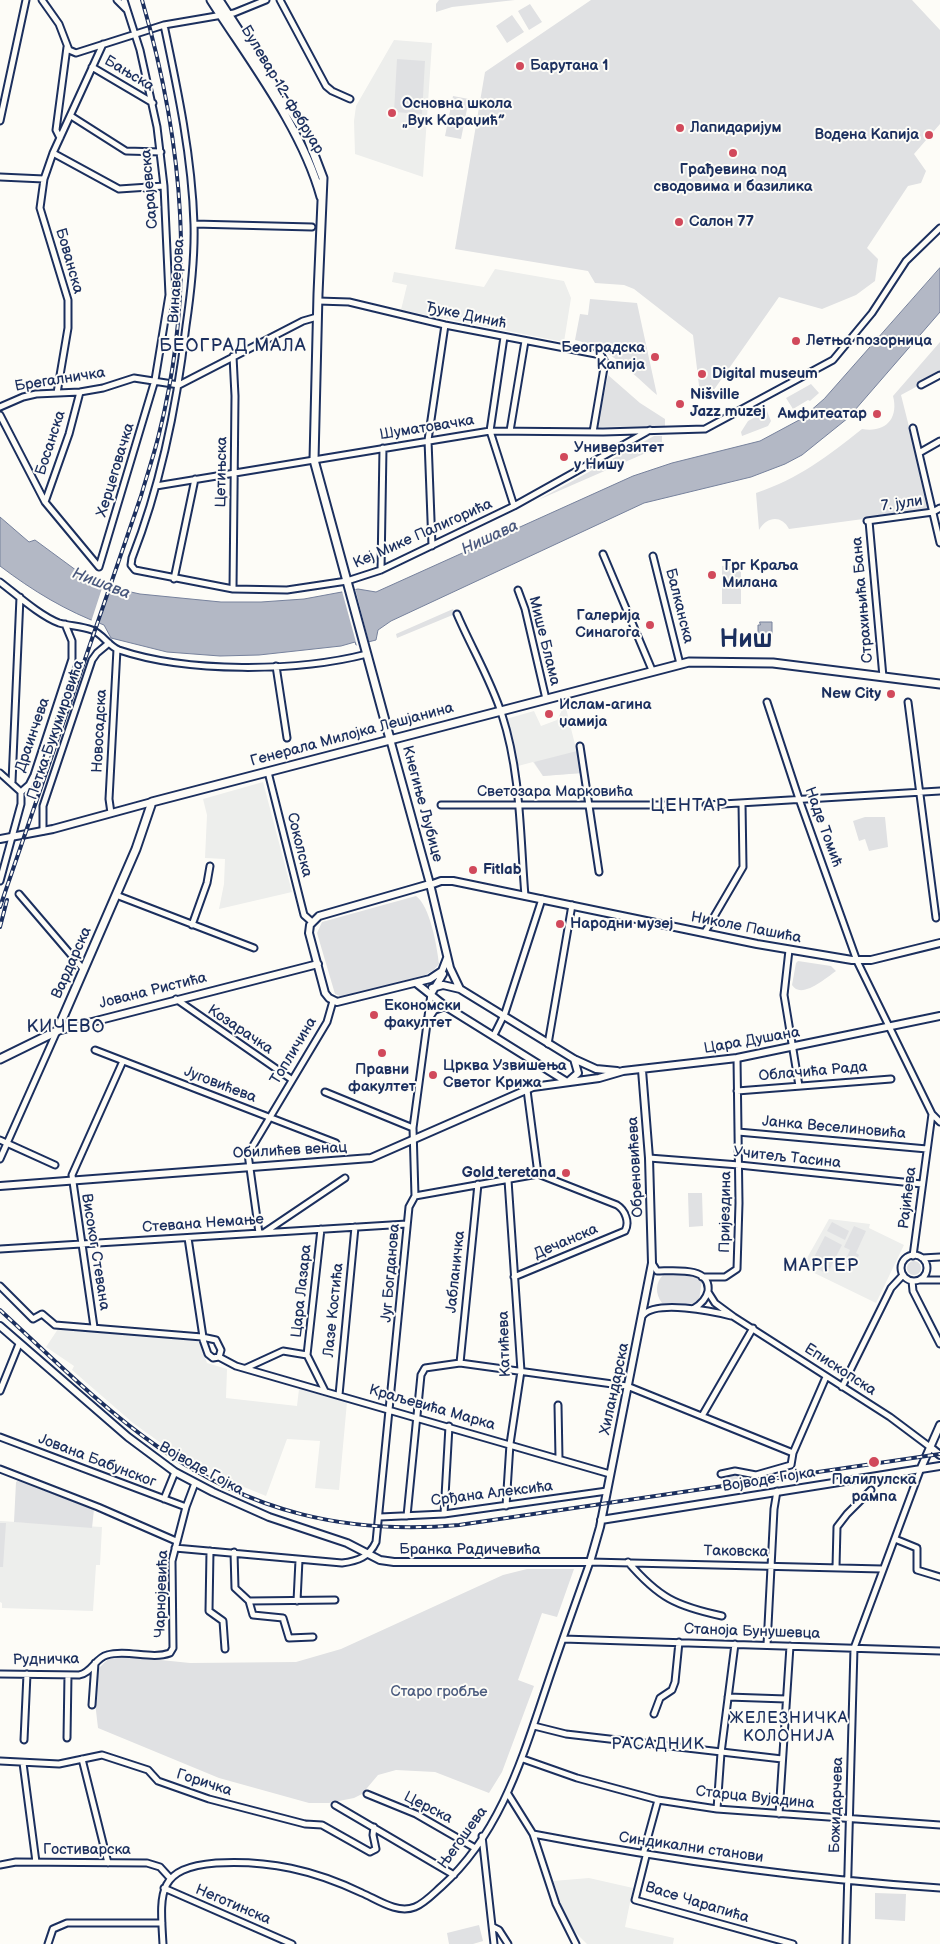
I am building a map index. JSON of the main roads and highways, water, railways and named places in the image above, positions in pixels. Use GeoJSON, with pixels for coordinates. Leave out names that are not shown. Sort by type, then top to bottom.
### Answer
{"type":"FeatureCollection","features":[{"type":"Feature","properties":{"kind":"main road","name":"Булевар 12. фебруар"},"geometry":{"type":"LineString","coordinates":[[211,0],[224,15],[307,136],[323,178],[317,316],[314,460],[349,590]]}},
{"type":"Feature","properties":{"kind":"main road","name":"Булевар 12. фебруар"},"geometry":{"type":"LineString","coordinates":[[219,0],[224,15]]}},
{"type":"Feature","properties":{"kind":"main road","name":"Кнегиње Љубице"},"geometry":{"type":"LineString","coordinates":[[349,590],[390,739]]}},
{"type":"Feature","properties":{"kind":"main road","name":"Генерала Милојка Лешјанина"},"geometry":{"type":"LineString","coordinates":[[152,802],[680,664],[748,661],[940,684]]}},
{"type":"Feature","properties":{"kind":"main road","name":"Вардарска"},"geometry":{"type":"LineString","coordinates":[[57,1031],[147,821],[152,802]]}},
{"type":"Feature","properties":{"kind":"main road","name":"Јована Ристића"},"geometry":{"type":"LineString","coordinates":[[0,1059],[57,1031]]}},
{"type":"Feature","properties":{"kind":"water","name":"Нишава"},"geometry":{"type":"Polygon","coordinates":[[[940,268],[940,312],[848,418],[802,455],[785,464],[751,477],[644,503],[391,621],[378,630],[376,640],[356,645],[355,642],[341,646],[259,655],[220,656],[167,652],[111,638],[104,625],[50,600],[0,566],[0,517],[29,542],[35,540],[88,579],[117,589],[140,594],[221,602],[261,602],[304,599],[358,589],[376,592],[633,476],[672,463],[760,441],[801,419],[824,399],[940,268]]]}},
{"type":"Feature","properties":{"kind":"water"},"geometry":{"type":"Polygon","coordinates":[[[760,622],[772,622],[772,635],[760,636],[758,625],[760,625],[760,622]]]}},
{"type":"Feature","properties":{"kind":"railway"},"geometry":{"type":"LineString","coordinates":[[0,907],[141,496],[157,442],[171,379],[178,324],[181,270],[176,162],[168,108],[142,0]]}},
{"type":"Feature","properties":{"kind":"railway"},"geometry":{"type":"LineString","coordinates":[[0,927],[7,900]]}},
{"type":"Feature","properties":{"kind":"railway"},"geometry":{"type":"LineString","coordinates":[[0,1310],[116,1415],[158,1447],[193,1469],[228,1488],[264,1503],[301,1514],[339,1522],[377,1526],[459,1525],[940,1454]]}},
{"type":"Feature","properties":{"kind":"place","name":"Барутана 1"},"geometry":{"type":"Point","coordinates":[520,66]}},
{"type":"Feature","properties":{"kind":"place","name":"Основна школа „Вук Караџић”"},"geometry":{"type":"Point","coordinates":[392,113]}},
{"type":"Feature","properties":{"kind":"place","name":"Лапидаријум"},"geometry":{"type":"Point","coordinates":[680,128]}},
{"type":"Feature","properties":{"kind":"place","name":"Водена Капија"},"geometry":{"type":"Point","coordinates":[929,135]}},
{"type":"Feature","properties":{"kind":"place","name":"Грађевина под сводовима и базилика"},"geometry":{"type":"Point","coordinates":[733,153]}},
{"type":"Feature","properties":{"kind":"place","name":"Салон 77"},"geometry":{"type":"Point","coordinates":[679,222]}},
{"type":"Feature","properties":{"kind":"place","name":"Летња позорница"},"geometry":{"type":"Point","coordinates":[796,341]}},
{"type":"Feature","properties":{"kind":"place","name":"Београдска Капија"},"geometry":{"type":"Point","coordinates":[655,357]}},
{"type":"Feature","properties":{"kind":"place","name":"Digital museum"},"geometry":{"type":"Point","coordinates":[702,374]}},
{"type":"Feature","properties":{"kind":"place","name":"Nišville Jazz muzej"},"geometry":{"type":"Point","coordinates":[680,404]}},
{"type":"Feature","properties":{"kind":"place","name":"Амфитеатар"},"geometry":{"type":"Point","coordinates":[877,414]}},
{"type":"Feature","properties":{"kind":"place","name":"Универзитет у Нишу"},"geometry":{"type":"Point","coordinates":[564,457]}},
{"type":"Feature","properties":{"kind":"place","name":"Трг Краља Милана"},"geometry":{"type":"Point","coordinates":[712,575]}},
{"type":"Feature","properties":{"kind":"place","name":"Галерија Синагога"},"geometry":{"type":"Point","coordinates":[650,625]}},
{"type":"Feature","properties":{"kind":"place","name":"New City"},"geometry":{"type":"Point","coordinates":[891,694]}},
{"type":"Feature","properties":{"kind":"place","name":"Ислам-агина џамија"},"geometry":{"type":"Point","coordinates":[549,714]}},
{"type":"Feature","properties":{"kind":"place","name":"Fitlab"},"geometry":{"type":"Point","coordinates":[473,870]}},
{"type":"Feature","properties":{"kind":"place","name":"Народни музеј"},"geometry":{"type":"Point","coordinates":[560,924]}},
{"type":"Feature","properties":{"kind":"place","name":"Економски факултет"},"geometry":{"type":"Point","coordinates":[374,1015]}},
{"type":"Feature","properties":{"kind":"place","name":"Правни факултет"},"geometry":{"type":"Point","coordinates":[382,1053]}},
{"type":"Feature","properties":{"kind":"place","name":"Црква Узвишења Светог Крижа"},"geometry":{"type":"Point","coordinates":[433,1075]}},
{"type":"Feature","properties":{"kind":"place","name":"Gold teretana"},"geometry":{"type":"Point","coordinates":[566,1173]}},
{"type":"Feature","properties":{"kind":"place","name":"Палилулска рампа"},"geometry":{"type":"Point","coordinates":[874,1462]}},
{"type":"Feature","properties":{"kind":"district","name":"БЕОГРАД МАЛА"},"geometry":{"type":"Point","coordinates":[233,346]}},
{"type":"Feature","properties":{"kind":"district","name":"Ниш"},"geometry":{"type":"Point","coordinates":[746,641]}},
{"type":"Feature","properties":{"kind":"district","name":"ЦЕНТАР"},"geometry":{"type":"Point","coordinates":[689,806]}},
{"type":"Feature","properties":{"kind":"district","name":"КИЧЕВО"},"geometry":{"type":"Point","coordinates":[66,1027]}},
{"type":"Feature","properties":{"kind":"district","name":"МАРГЕР"},"geometry":{"type":"Point","coordinates":[821,1266]}},
{"type":"Feature","properties":{"kind":"district","name":"ЖЕЛЕЗНИЧКА КОЛОНИЈА"},"geometry":{"type":"Point","coordinates":[789,1728]}},
{"type":"Feature","properties":{"kind":"district","name":"РАСАДНИК"},"geometry":{"type":"Point","coordinates":[658,1745]}},
{"type":"Feature","properties":{"kind":"park label","name":"Старо гробље"},"geometry":{"type":"Point","coordinates":[439,1692]}}]}
